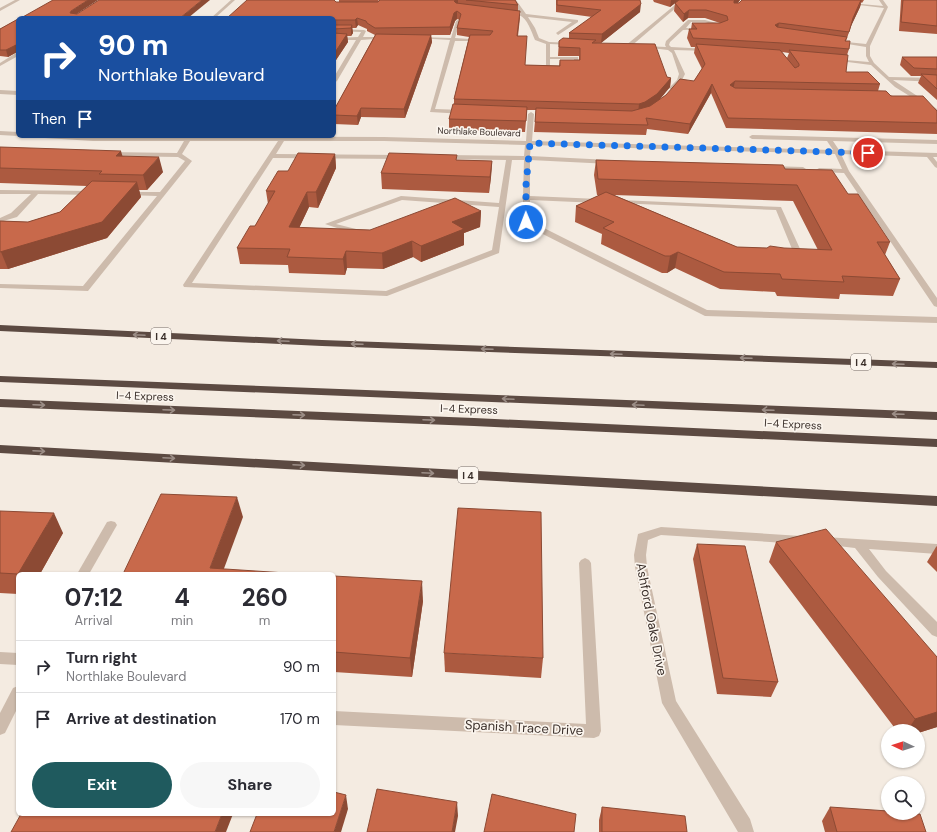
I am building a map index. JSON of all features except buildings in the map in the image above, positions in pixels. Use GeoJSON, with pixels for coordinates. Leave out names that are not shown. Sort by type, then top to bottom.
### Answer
{"type":"FeatureCollection","features":[{"type":"Feature","properties":{"kind":"highway","name":"I 4"},"geometry":{"type":"LineString","coordinates":[[0,328],[322,343],[937,365]]}},
{"type":"Feature","properties":{"kind":"highway","name":"I-4 Express"},"geometry":{"type":"LineString","coordinates":[[0,379],[937,416]]}},
{"type":"Feature","properties":{"kind":"highway","name":"I-4 Express"},"geometry":{"type":"LineString","coordinates":[[0,403],[937,443]]}},
{"type":"Feature","properties":{"kind":"highway","name":"I 4"},"geometry":{"type":"LineString","coordinates":[[0,449],[937,501]]}},
{"type":"Feature","properties":{"kind":"street"},"geometry":{"type":"LineString","coordinates":[[0,10],[18,0]]}},
{"type":"Feature","properties":{"kind":"street"},"geometry":{"type":"LineString","coordinates":[[215,16],[233,0]]}},
{"type":"Feature","properties":{"kind":"street"},"geometry":{"type":"LineString","coordinates":[[514,0],[533,28],[537,39],[548,43],[579,44]]}},
{"type":"Feature","properties":{"kind":"street"},"geometry":{"type":"LineString","coordinates":[[627,46],[683,0]]}},
{"type":"Feature","properties":{"kind":"street"},"geometry":{"type":"LineString","coordinates":[[819,0],[886,7]]}},
{"type":"Feature","properties":{"kind":"street"},"geometry":{"type":"LineString","coordinates":[[881,0],[886,7]]}},
{"type":"Feature","properties":{"kind":"street"},"geometry":{"type":"LineString","coordinates":[[886,7],[868,46],[868,56],[872,64],[887,78],[915,98],[937,111]]}},
{"type":"Feature","properties":{"kind":"street"},"geometry":{"type":"LineString","coordinates":[[517,15],[576,21],[558,34]]}},
{"type":"Feature","properties":{"kind":"street"},"geometry":{"type":"LineString","coordinates":[[670,91],[682,74],[674,53],[667,45],[668,42],[690,21],[696,20],[711,23],[722,26],[723,28],[718,30],[682,29]]}},
{"type":"Feature","properties":{"kind":"street"},"geometry":{"type":"LineString","coordinates":[[458,21],[432,111],[470,112]]}},
{"type":"Feature","properties":{"kind":"street"},"geometry":{"type":"LineString","coordinates":[[336,30],[364,31],[336,77]]}},
{"type":"Feature","properties":{"kind":"street"},"geometry":{"type":"LineString","coordinates":[[336,38],[394,38]]}},
{"type":"Feature","properties":{"kind":"street"},"geometry":{"type":"LineString","coordinates":[[409,38],[490,41]]}},
{"type":"Feature","properties":{"kind":"street"},"geometry":{"type":"LineString","coordinates":[[830,41],[868,46]]}},
{"type":"Feature","properties":{"kind":"street"},"geometry":{"type":"LineString","coordinates":[[548,43],[548,58],[548,66],[577,67],[576,58],[548,58]]}},
{"type":"Feature","properties":{"kind":"street"},"geometry":{"type":"LineString","coordinates":[[619,46],[634,47]]}},
{"type":"Feature","properties":{"kind":"street"},"geometry":{"type":"LineString","coordinates":[[641,47],[718,50]]}},
{"type":"Feature","properties":{"kind":"street"},"geometry":{"type":"LineString","coordinates":[[0,65],[16,55]]}},
{"type":"Feature","properties":{"kind":"street"},"geometry":{"type":"LineString","coordinates":[[828,59],[872,64]]}},
{"type":"Feature","properties":{"kind":"street"},"geometry":{"type":"LineString","coordinates":[[336,68],[341,68]]}},
{"type":"Feature","properties":{"kind":"street"},"geometry":{"type":"LineString","coordinates":[[887,78],[937,80]]}},
{"type":"Feature","properties":{"kind":"street"},"geometry":{"type":"LineString","coordinates":[[0,92],[16,93]]}},
{"type":"Feature","properties":{"kind":"street"},"geometry":{"type":"LineString","coordinates":[[907,98],[915,98]]}},
{"type":"Feature","properties":{"kind":"street"},"geometry":{"type":"LineString","coordinates":[[524,114],[539,114]]}},
{"type":"Feature","properties":{"kind":"street"},"geometry":{"type":"LineString","coordinates":[[532,114],[530,143],[527,158],[525,198],[526,222],[705,312],[937,320]]}},
{"type":"Feature","properties":{"kind":"street"},"geometry":{"type":"LineString","coordinates":[[0,133],[16,134]]}},
{"type":"Feature","properties":{"kind":"street"},"geometry":{"type":"LineString","coordinates":[[752,137],[937,142]]}},
{"type":"Feature","properties":{"kind":"street","name":"Northlake Boulevard"},"geometry":{"type":"LineString","coordinates":[[77,138],[283,138]]}},
{"type":"Feature","properties":{"kind":"street"},"geometry":{"type":"LineString","coordinates":[[283,138],[187,285],[387,294],[496,251],[509,158]]}},
{"type":"Feature","properties":{"kind":"street","name":"Northlake Boulevard"},"geometry":{"type":"LineString","coordinates":[[336,138],[937,155]]}},
{"type":"Feature","properties":{"kind":"street"},"geometry":{"type":"LineString","coordinates":[[179,156],[188,139]]}},
{"type":"Feature","properties":{"kind":"street"},"geometry":{"type":"LineString","coordinates":[[829,139],[846,171],[937,304]]}},
{"type":"Feature","properties":{"kind":"street"},"geometry":{"type":"LineString","coordinates":[[0,286],[85,289],[189,161],[179,156],[101,154]]}},
{"type":"Feature","properties":{"kind":"street"},"geometry":{"type":"LineString","coordinates":[[929,155],[937,166]]}},
{"type":"Feature","properties":{"kind":"street"},"geometry":{"type":"LineString","coordinates":[[272,156],[406,157]]}},
{"type":"Feature","properties":{"kind":"street"},"geometry":{"type":"LineString","coordinates":[[438,157],[527,158],[615,162]]}},
{"type":"Feature","properties":{"kind":"street"},"geometry":{"type":"LineString","coordinates":[[766,168],[806,169]]}},
{"type":"Feature","properties":{"kind":"street"},"geometry":{"type":"LineString","coordinates":[[814,170],[846,171]]}},
{"type":"Feature","properties":{"kind":"street"},"geometry":{"type":"LineString","coordinates":[[0,192],[99,193]]}},
{"type":"Feature","properties":{"kind":"street"},"geometry":{"type":"LineString","coordinates":[[0,220],[14,215],[36,193]]}},
{"type":"Feature","properties":{"kind":"street"},"geometry":{"type":"LineString","coordinates":[[123,193],[163,194]]}},
{"type":"Feature","properties":{"kind":"street"},"geometry":{"type":"LineString","coordinates":[[368,234],[329,224],[401,198],[503,204]]}},
{"type":"Feature","properties":{"kind":"street"},"geometry":{"type":"LineString","coordinates":[[525,198],[779,208],[797,251],[782,251]]}},
{"type":"Feature","properties":{"kind":"street"},"geometry":{"type":"LineString","coordinates":[[438,207],[452,201]]}},
{"type":"Feature","properties":{"kind":"street"},"geometry":{"type":"LineString","coordinates":[[623,203],[644,212]]}},
{"type":"Feature","properties":{"kind":"street"},"geometry":{"type":"LineString","coordinates":[[84,572],[111,525]]}},
{"type":"Feature","properties":{"kind":"street","name":"Ashford Oaks Drive"},"geometry":{"type":"LineString","coordinates":[[746,832],[744,825],[669,703],[641,567],[640,556],[642,537],[661,531],[937,549]]}},
{"type":"Feature","properties":{"kind":"street"},"geometry":{"type":"LineString","coordinates":[[859,544],[882,574],[937,631]]}},
{"type":"Feature","properties":{"kind":"street","name":"Spanish Trace Drive"},"geometry":{"type":"LineString","coordinates":[[336,718],[594,731],[585,563]]}},
{"type":"Feature","properties":{"kind":"street"},"geometry":{"type":"LineString","coordinates":[[0,658],[16,659]]}},
{"type":"Feature","properties":{"kind":"street"},"geometry":{"type":"LineString","coordinates":[[0,728],[16,699]]}},
{"type":"Feature","properties":{"kind":"route"},"geometry":{"type":"LineString","coordinates":[[526,222],[525,198],[527,158],[530,143],[868,153]]}}]}
